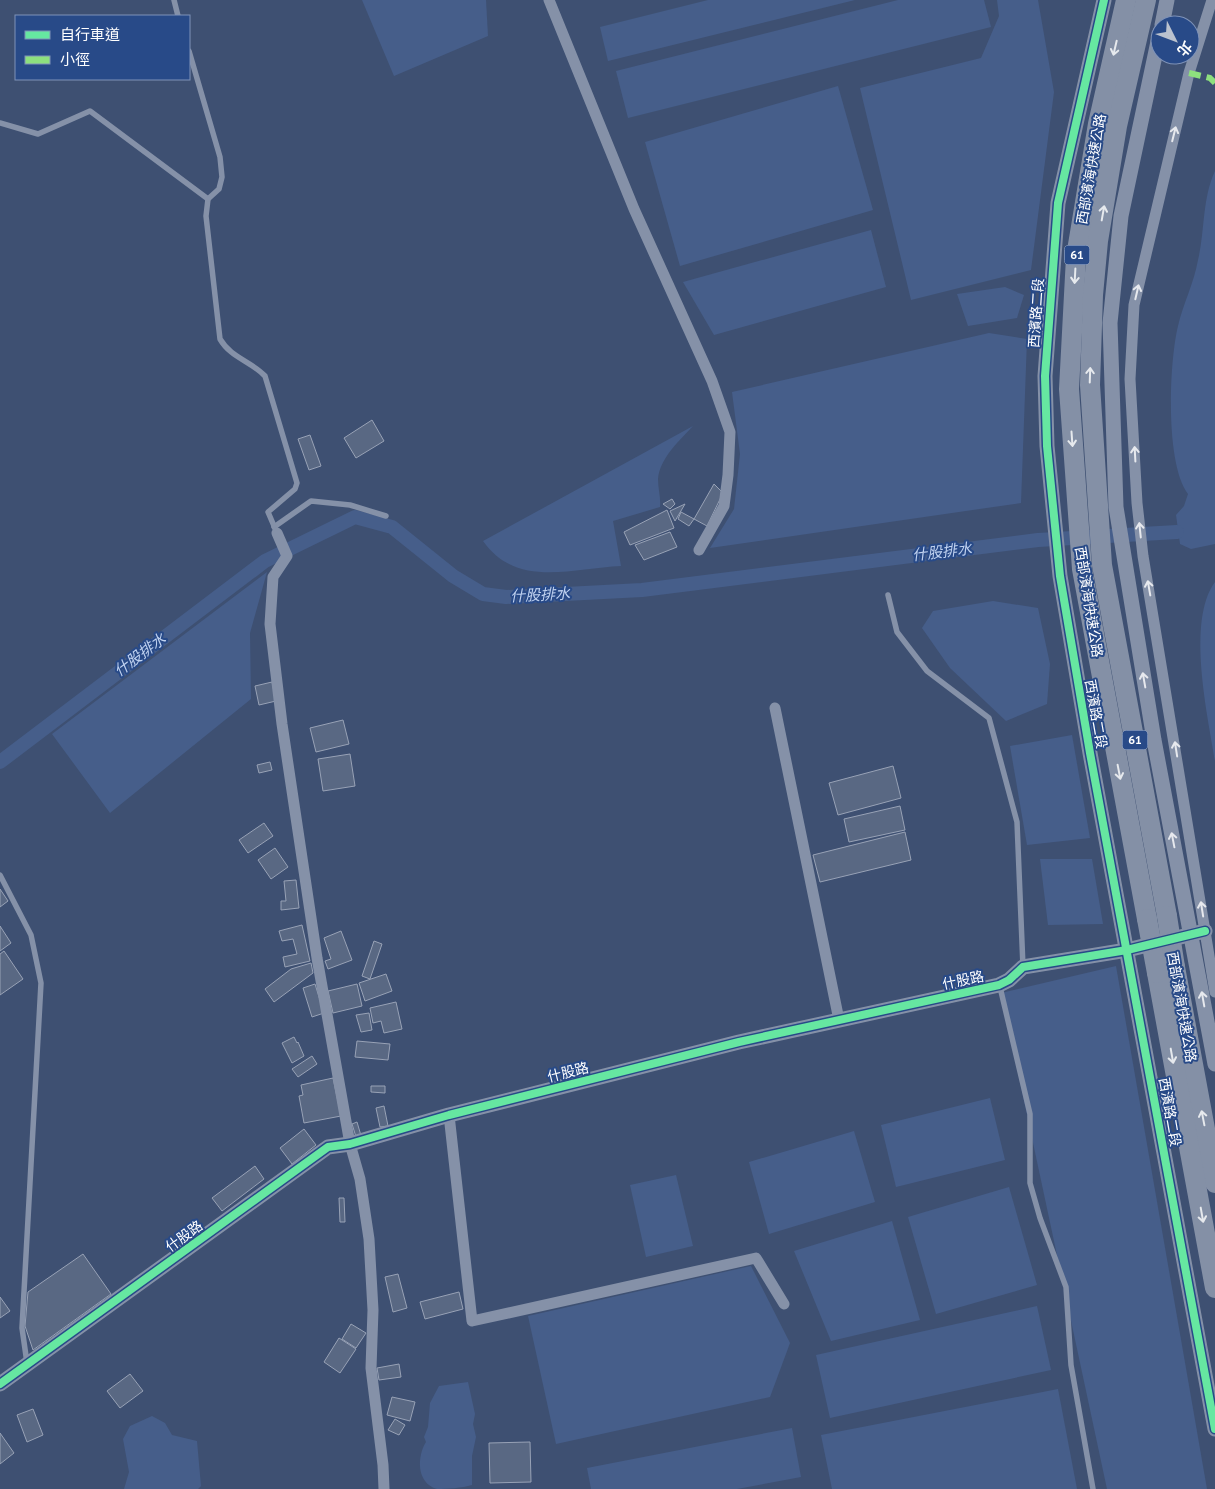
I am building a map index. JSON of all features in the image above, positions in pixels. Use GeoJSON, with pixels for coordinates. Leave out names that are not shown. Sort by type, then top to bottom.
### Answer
{"type":"FeatureCollection","features":[{"type":"Feature","properties":{"kind":"highway","name":"西部濱海快速公路"},"geometry":{"type":"LineString","coordinates":[[1126,0],[1098,124],[1076,257],[1069,389],[1077,514],[1082,569],[1147,919],[1166,970],[1215,1183]]}},
{"type":"Feature","properties":{"kind":"highway","name":"西部濱海快速公路"},"geometry":{"type":"LineString","coordinates":[[1146,0],[1117,126],[1096,259],[1090,385],[1108,509],[1102,565],[1167,916],[1166,970],[1215,1288]]}},
{"type":"Feature","properties":{"kind":"street"},"geometry":{"type":"LineString","coordinates":[[549,0],[634,209],[712,381],[730,432],[724,506],[699,550]]}},
{"type":"Feature","properties":{"kind":"street","name":"西濱路二段"},"geometry":{"type":"LineString","coordinates":[[1104,0],[1058,203],[1045,376],[1047,446],[1060,576],[1215,1429]]}},
{"type":"Feature","properties":{"kind":"street"},"geometry":{"type":"LineString","coordinates":[[1164,15],[1167,0]]}},
{"type":"Feature","properties":{"kind":"street"},"geometry":{"type":"LineString","coordinates":[[1212,0],[1189,73],[1134,305],[1130,379],[1143,556],[1198,933],[1215,1064]]}},
{"type":"Feature","properties":{"kind":"street"},"geometry":{"type":"LineString","coordinates":[[1153,65],[1121,216],[1110,324],[1108,509],[1123,559],[1154,740],[1198,933],[1215,992]]}},
{"type":"Feature","properties":{"kind":"street"},"geometry":{"type":"LineString","coordinates":[[276,530],[287,556],[273,577],[270,624],[282,724],[318,958],[350,1144],[360,1179],[368,1239],[373,1310],[371,1368],[384,1465],[384,1489]]}},
{"type":"Feature","properties":{"kind":"street"},"geometry":{"type":"LineString","coordinates":[[775,708],[839,1020]]}},
{"type":"Feature","properties":{"kind":"street","name":"什股路"},"geometry":{"type":"LineString","coordinates":[[0,1384],[328,1148],[350,1144],[449,1115],[739,1042],[999,984],[1009,980],[1023,967],[1127,950],[1198,933]]}},
{"type":"Feature","properties":{"kind":"street"},"geometry":{"type":"LineString","coordinates":[[449,1115],[472,1321],[756,1258],[784,1304]]}},
{"type":"Feature","properties":{"kind":"lane"},"geometry":{"type":"LineString","coordinates":[[174,0],[178,15]]}},
{"type":"Feature","properties":{"kind":"lane"},"geometry":{"type":"LineString","coordinates":[[190,54],[220,157],[222,177],[219,188],[208,199],[206,216],[220,339],[234,356],[260,370],[266,376],[297,483],[295,489],[268,512],[276,530],[311,501],[350,505],[386,516]]}},
{"type":"Feature","properties":{"kind":"lane"},"geometry":{"type":"LineString","coordinates":[[0,123],[38,134],[90,111],[208,199]]}},
{"type":"Feature","properties":{"kind":"lane"},"geometry":{"type":"LineString","coordinates":[[888,595],[896,632],[927,671],[989,718],[1017,822],[1023,967]]}},
{"type":"Feature","properties":{"kind":"lane"},"geometry":{"type":"LineString","coordinates":[[0,874],[31,935],[41,983],[22,1328],[27,1364]]}},
{"type":"Feature","properties":{"kind":"lane"},"geometry":{"type":"LineString","coordinates":[[999,984],[1030,1114],[1030,1183],[1066,1287],[1071,1365],[1093,1489]]}},
{"type":"Feature","properties":{"kind":"water"},"geometry":{"type":"Polygon","coordinates":[[[362,0],[486,0],[488,36],[394,76],[362,0]]]}},
{"type":"Feature","properties":{"kind":"water"},"geometry":{"type":"Polygon","coordinates":[[[708,0],[855,0],[608,61],[600,27],[708,0]]]}},
{"type":"Feature","properties":{"kind":"water"},"geometry":{"type":"Polygon","coordinates":[[[898,0],[984,0],[991,27],[628,118],[616,71],[898,0]]]}},
{"type":"Feature","properties":{"kind":"water"},"geometry":{"type":"Polygon","coordinates":[[[997,0],[1038,0],[1054,92],[1031,270],[911,300],[860,88],[981,58],[999,16],[997,0]]]}},
{"type":"Feature","properties":{"kind":"water"},"geometry":{"type":"Polygon","coordinates":[[[838,86],[873,210],[680,266],[645,142],[838,86]]]}},
{"type":"Feature","properties":{"kind":"water"},"geometry":{"type":"Polygon","coordinates":[[[1215,171],[1215,544],[1191,549],[1180,544],[1176,515],[1184,506],[1188,494],[1181,480],[1175,460],[1172,437],[1171,388],[1178,326],[1196,269],[1208,193],[1215,171]]]}},
{"type":"Feature","properties":{"kind":"water"},"geometry":{"type":"Polygon","coordinates":[[[871,230],[886,287],[714,335],[683,282],[871,230]]]}},
{"type":"Feature","properties":{"kind":"water"},"geometry":{"type":"Polygon","coordinates":[[[1005,287],[1024,295],[1017,318],[968,326],[957,294],[1005,287]]]}},
{"type":"Feature","properties":{"kind":"water"},"geometry":{"type":"Polygon","coordinates":[[[989,333],[1027,339],[1021,503],[710,548],[734,509],[740,454],[732,392],[989,333]]]}},
{"type":"Feature","properties":{"kind":"water"},"geometry":{"type":"Polygon","coordinates":[[[693,426],[671,450],[662,464],[658,479],[660,507],[613,521],[621,566],[565,572],[529,571],[512,565],[497,556],[483,541],[693,426]]]}},
{"type":"Feature","properties":{"kind":"water"},"geometry":{"type":"Polygon","coordinates":[[[267,572],[250,633],[251,699],[110,813],[52,734],[267,572]]]}},
{"type":"Feature","properties":{"kind":"water"},"geometry":{"type":"Polygon","coordinates":[[[1215,582],[1215,761],[1204,695],[1200,644],[1206,599],[1215,582]]]}},
{"type":"Feature","properties":{"kind":"water"},"geometry":{"type":"Polygon","coordinates":[[[993,601],[1038,608],[1050,664],[1047,704],[1006,721],[950,668],[922,628],[933,611],[993,601]]]}},
{"type":"Feature","properties":{"kind":"water"},"geometry":{"type":"Polygon","coordinates":[[[1072,735],[1090,838],[1027,845],[1010,746],[1072,735]]]}},
{"type":"Feature","properties":{"kind":"water"},"geometry":{"type":"Polygon","coordinates":[[[1040,859],[1092,859],[1103,924],[1048,925],[1040,859]]]}},
{"type":"Feature","properties":{"kind":"water"},"geometry":{"type":"Polygon","coordinates":[[[1116,966],[1207,1489],[1107,1489],[1001,993],[1116,966]]]}},
{"type":"Feature","properties":{"kind":"water"},"geometry":{"type":"Polygon","coordinates":[[[990,1098],[1005,1160],[896,1187],[881,1125],[990,1098]]]}},
{"type":"Feature","properties":{"kind":"water"},"geometry":{"type":"Polygon","coordinates":[[[854,1131],[875,1202],[769,1234],[749,1162],[854,1131]]]}},
{"type":"Feature","properties":{"kind":"water"},"geometry":{"type":"Polygon","coordinates":[[[676,1175],[693,1246],[646,1257],[630,1185],[676,1175]]]}},
{"type":"Feature","properties":{"kind":"water"},"geometry":{"type":"Polygon","coordinates":[[[1009,1187],[1037,1285],[936,1314],[908,1217],[1009,1187]]]}},
{"type":"Feature","properties":{"kind":"water"},"geometry":{"type":"Polygon","coordinates":[[[892,1221],[920,1320],[831,1341],[794,1251],[892,1221]]]}},
{"type":"Feature","properties":{"kind":"water"},"geometry":{"type":"Polygon","coordinates":[[[751,1266],[790,1343],[770,1397],[556,1444],[528,1316],[751,1266]]]}},
{"type":"Feature","properties":{"kind":"water"},"geometry":{"type":"Polygon","coordinates":[[[1037,1306],[1051,1370],[830,1418],[816,1355],[1037,1306]]]}},
{"type":"Feature","properties":{"kind":"water"},"geometry":{"type":"Polygon","coordinates":[[[468,1382],[475,1414],[473,1424],[476,1437],[472,1456],[472,1485],[437,1489],[425,1481],[420,1468],[421,1454],[426,1442],[424,1437],[428,1427],[430,1403],[439,1386],[468,1382]]]}},
{"type":"Feature","properties":{"kind":"water"},"geometry":{"type":"Polygon","coordinates":[[[1058,1389],[1077,1489],[832,1489],[821,1435],[1058,1389]]]}},
{"type":"Feature","properties":{"kind":"water"},"geometry":{"type":"Polygon","coordinates":[[[152,1416],[165,1423],[172,1435],[197,1441],[201,1486],[198,1489],[124,1489],[129,1472],[123,1439],[130,1426],[152,1416]]]}},
{"type":"Feature","properties":{"kind":"water"},"geometry":{"type":"Polygon","coordinates":[[[792,1428],[801,1477],[737,1489],[591,1489],[587,1468],[792,1428]]]}},
{"type":"Feature","properties":{"kind":"building"},"geometry":{"type":"Polygon","coordinates":[[[372,420],[384,441],[356,458],[344,438],[372,420]]]}},
{"type":"Feature","properties":{"kind":"building"},"geometry":{"type":"Polygon","coordinates":[[[310,435],[321,466],[309,470],[298,439],[310,435]]]}},
{"type":"Feature","properties":{"kind":"building"},"geometry":{"type":"Polygon","coordinates":[[[714,484],[723,493],[707,526],[694,519],[714,484]]]}},
{"type":"Feature","properties":{"kind":"building"},"geometry":{"type":"Polygon","coordinates":[[[672,499],[675,504],[670,509],[663,504],[672,499]]]}},
{"type":"Feature","properties":{"kind":"building"},"geometry":{"type":"Polygon","coordinates":[[[685,504],[675,521],[670,511],[685,504]]]}},
{"type":"Feature","properties":{"kind":"building"},"geometry":{"type":"Polygon","coordinates":[[[667,510],[674,528],[630,545],[624,532],[667,510]]]}},
{"type":"Feature","properties":{"kind":"building"},"geometry":{"type":"Polygon","coordinates":[[[681,512],[694,519],[689,526],[678,519],[681,512]]]}},
{"type":"Feature","properties":{"kind":"building"},"geometry":{"type":"Polygon","coordinates":[[[670,532],[677,547],[644,560],[635,545],[670,532]]]}},
{"type":"Feature","properties":{"kind":"building"},"geometry":{"type":"Polygon","coordinates":[[[272,682],[276,701],[259,705],[255,686],[272,682]]]}},
{"type":"Feature","properties":{"kind":"building"},"geometry":{"type":"Polygon","coordinates":[[[343,720],[349,744],[316,752],[310,728],[343,720]]]}},
{"type":"Feature","properties":{"kind":"building"},"geometry":{"type":"Polygon","coordinates":[[[350,754],[355,786],[323,791],[318,759],[350,754]]]}},
{"type":"Feature","properties":{"kind":"building"},"geometry":{"type":"Polygon","coordinates":[[[270,762],[272,770],[259,773],[257,765],[270,762]]]}},
{"type":"Feature","properties":{"kind":"building"},"geometry":{"type":"Polygon","coordinates":[[[893,766],[901,798],[838,815],[829,783],[893,766]]]}},
{"type":"Feature","properties":{"kind":"building"},"geometry":{"type":"Polygon","coordinates":[[[900,806],[905,830],[849,842],[844,819],[900,806]]]}},
{"type":"Feature","properties":{"kind":"building"},"geometry":{"type":"Polygon","coordinates":[[[264,823],[273,836],[248,853],[239,840],[264,823]]]}},
{"type":"Feature","properties":{"kind":"building"},"geometry":{"type":"Polygon","coordinates":[[[905,832],[911,860],[820,882],[813,855],[905,832]]]}},
{"type":"Feature","properties":{"kind":"building"},"geometry":{"type":"Polygon","coordinates":[[[275,848],[288,867],[271,879],[258,860],[275,848]]]}},
{"type":"Feature","properties":{"kind":"building"},"geometry":{"type":"Polygon","coordinates":[[[296,880],[299,908],[281,910],[281,901],[286,901],[284,881],[296,880]]]}},
{"type":"Feature","properties":{"kind":"building"},"geometry":{"type":"Polygon","coordinates":[[[0,889],[8,901],[0,907],[0,889]]]}},
{"type":"Feature","properties":{"kind":"building"},"geometry":{"type":"Polygon","coordinates":[[[302,925],[310,961],[285,967],[283,957],[297,954],[293,939],[282,941],[279,931],[302,925]]]}},
{"type":"Feature","properties":{"kind":"building"},"geometry":{"type":"Polygon","coordinates":[[[0,926],[11,943],[0,951],[0,926]]]}},
{"type":"Feature","properties":{"kind":"building"},"geometry":{"type":"Polygon","coordinates":[[[341,931],[352,960],[328,969],[325,961],[331,959],[324,938],[341,931]]]}},
{"type":"Feature","properties":{"kind":"building"},"geometry":{"type":"Polygon","coordinates":[[[374,941],[382,944],[370,979],[362,976],[374,941]]]}},
{"type":"Feature","properties":{"kind":"building"},"geometry":{"type":"Polygon","coordinates":[[[4,951],[23,979],[0,995],[0,954],[4,951]]]}},
{"type":"Feature","properties":{"kind":"building"},"geometry":{"type":"Polygon","coordinates":[[[311,963],[313,973],[274,1002],[265,989],[291,969],[311,963]]]}},
{"type":"Feature","properties":{"kind":"building"},"geometry":{"type":"Polygon","coordinates":[[[386,974],[392,991],[365,1001],[359,983],[386,974]]]}},
{"type":"Feature","properties":{"kind":"building"},"geometry":{"type":"Polygon","coordinates":[[[315,984],[324,1013],[312,1017],[303,988],[315,984]]]}},
{"type":"Feature","properties":{"kind":"building"},"geometry":{"type":"Polygon","coordinates":[[[357,984],[362,1006],[333,1013],[328,991],[357,984]]]}},
{"type":"Feature","properties":{"kind":"building"},"geometry":{"type":"Polygon","coordinates":[[[396,1002],[402,1029],[384,1033],[381,1021],[373,1023],[370,1008],[396,1002]]]}},
{"type":"Feature","properties":{"kind":"building"},"geometry":{"type":"Polygon","coordinates":[[[369,1013],[372,1030],[361,1032],[356,1015],[369,1013]]]}},
{"type":"Feature","properties":{"kind":"building"},"geometry":{"type":"Polygon","coordinates":[[[294,1037],[304,1056],[292,1063],[282,1043],[294,1037]]]}},
{"type":"Feature","properties":{"kind":"building"},"geometry":{"type":"Polygon","coordinates":[[[357,1041],[390,1044],[388,1060],[355,1057],[357,1041]]]}},
{"type":"Feature","properties":{"kind":"building"},"geometry":{"type":"Polygon","coordinates":[[[312,1056],[317,1064],[298,1077],[292,1069],[312,1056]]]}},
{"type":"Feature","properties":{"kind":"building"},"geometry":{"type":"Polygon","coordinates":[[[333,1078],[341,1116],[304,1123],[299,1096],[303,1095],[301,1085],[333,1078]]]}},
{"type":"Feature","properties":{"kind":"building"},"geometry":{"type":"Polygon","coordinates":[[[371,1086],[385,1086],[385,1093],[371,1092],[371,1086]]]}},
{"type":"Feature","properties":{"kind":"building"},"geometry":{"type":"Polygon","coordinates":[[[384,1106],[388,1126],[380,1127],[376,1108],[384,1106]]]}},
{"type":"Feature","properties":{"kind":"building"},"geometry":{"type":"Polygon","coordinates":[[[357,1122],[362,1139],[357,1140],[352,1124],[357,1122]]]}},
{"type":"Feature","properties":{"kind":"building"},"geometry":{"type":"Polygon","coordinates":[[[304,1129],[316,1145],[292,1164],[280,1148],[304,1129]]]}},
{"type":"Feature","properties":{"kind":"building"},"geometry":{"type":"Polygon","coordinates":[[[255,1166],[264,1179],[222,1211],[212,1198],[255,1166]]]}},
{"type":"Feature","properties":{"kind":"building"},"geometry":{"type":"Polygon","coordinates":[[[339,1198],[344,1198],[345,1222],[340,1222],[339,1198]]]}},
{"type":"Feature","properties":{"kind":"building"},"geometry":{"type":"Polygon","coordinates":[[[83,1254],[111,1294],[33,1350],[25,1326],[28,1292],[83,1254]]]}},
{"type":"Feature","properties":{"kind":"building"},"geometry":{"type":"Polygon","coordinates":[[[398,1274],[407,1308],[393,1312],[385,1277],[398,1274]]]}},
{"type":"Feature","properties":{"kind":"building"},"geometry":{"type":"Polygon","coordinates":[[[459,1292],[463,1309],[425,1319],[420,1302],[459,1292]]]}},
{"type":"Feature","properties":{"kind":"building"},"geometry":{"type":"Polygon","coordinates":[[[0,1297],[10,1311],[0,1318],[0,1297]]]}},
{"type":"Feature","properties":{"kind":"building"},"geometry":{"type":"Polygon","coordinates":[[[351,1324],[366,1333],[356,1348],[342,1339],[351,1324]]]}},
{"type":"Feature","properties":{"kind":"building"},"geometry":{"type":"Polygon","coordinates":[[[339,1338],[356,1349],[340,1373],[324,1362],[339,1338]]]}},
{"type":"Feature","properties":{"kind":"building"},"geometry":{"type":"Polygon","coordinates":[[[399,1364],[401,1377],[379,1380],[377,1368],[399,1364]]]}},
{"type":"Feature","properties":{"kind":"building"},"geometry":{"type":"Polygon","coordinates":[[[130,1374],[143,1391],[120,1408],[107,1391],[130,1374]]]}},
{"type":"Feature","properties":{"kind":"building"},"geometry":{"type":"Polygon","coordinates":[[[392,1397],[415,1402],[410,1421],[387,1415],[392,1397]]]}},
{"type":"Feature","properties":{"kind":"building"},"geometry":{"type":"Polygon","coordinates":[[[33,1409],[43,1435],[27,1442],[17,1415],[33,1409]]]}},
{"type":"Feature","properties":{"kind":"building"},"geometry":{"type":"Polygon","coordinates":[[[395,1419],[405,1425],[399,1435],[388,1430],[395,1419]]]}},
{"type":"Feature","properties":{"kind":"building"},"geometry":{"type":"Polygon","coordinates":[[[0,1433],[14,1453],[0,1464],[0,1433]]]}},
{"type":"Feature","properties":{"kind":"building"},"geometry":{"type":"Polygon","coordinates":[[[530,1442],[531,1482],[490,1483],[489,1443],[530,1442]]]}},
{"type":"Feature","properties":{"kind":"waterway","name":"什股排水"},"geometry":{"type":"LineString","coordinates":[[0,762],[265,561],[355,517],[392,527],[453,576],[483,594],[506,597],[642,590],[1038,540],[1177,532]]}},
{"type":"Feature","properties":{"kind":"marked path"},"geometry":{"type":"LineString","coordinates":[[1189,73],[1210,78],[1215,83]]}},
{"type":"Feature","properties":{"kind":"cycle path"},"geometry":{"type":"LineString","coordinates":[[1104,0],[1058,203],[1045,376],[1047,446],[1060,576],[1090,753],[1215,1429]]}},
{"type":"Feature","properties":{"kind":"cycle path"},"geometry":{"type":"LineString","coordinates":[[0,1384],[328,1147],[350,1144],[449,1115],[739,1042],[999,985],[1009,980],[1023,967],[1127,950],[1205,931]]}}]}
